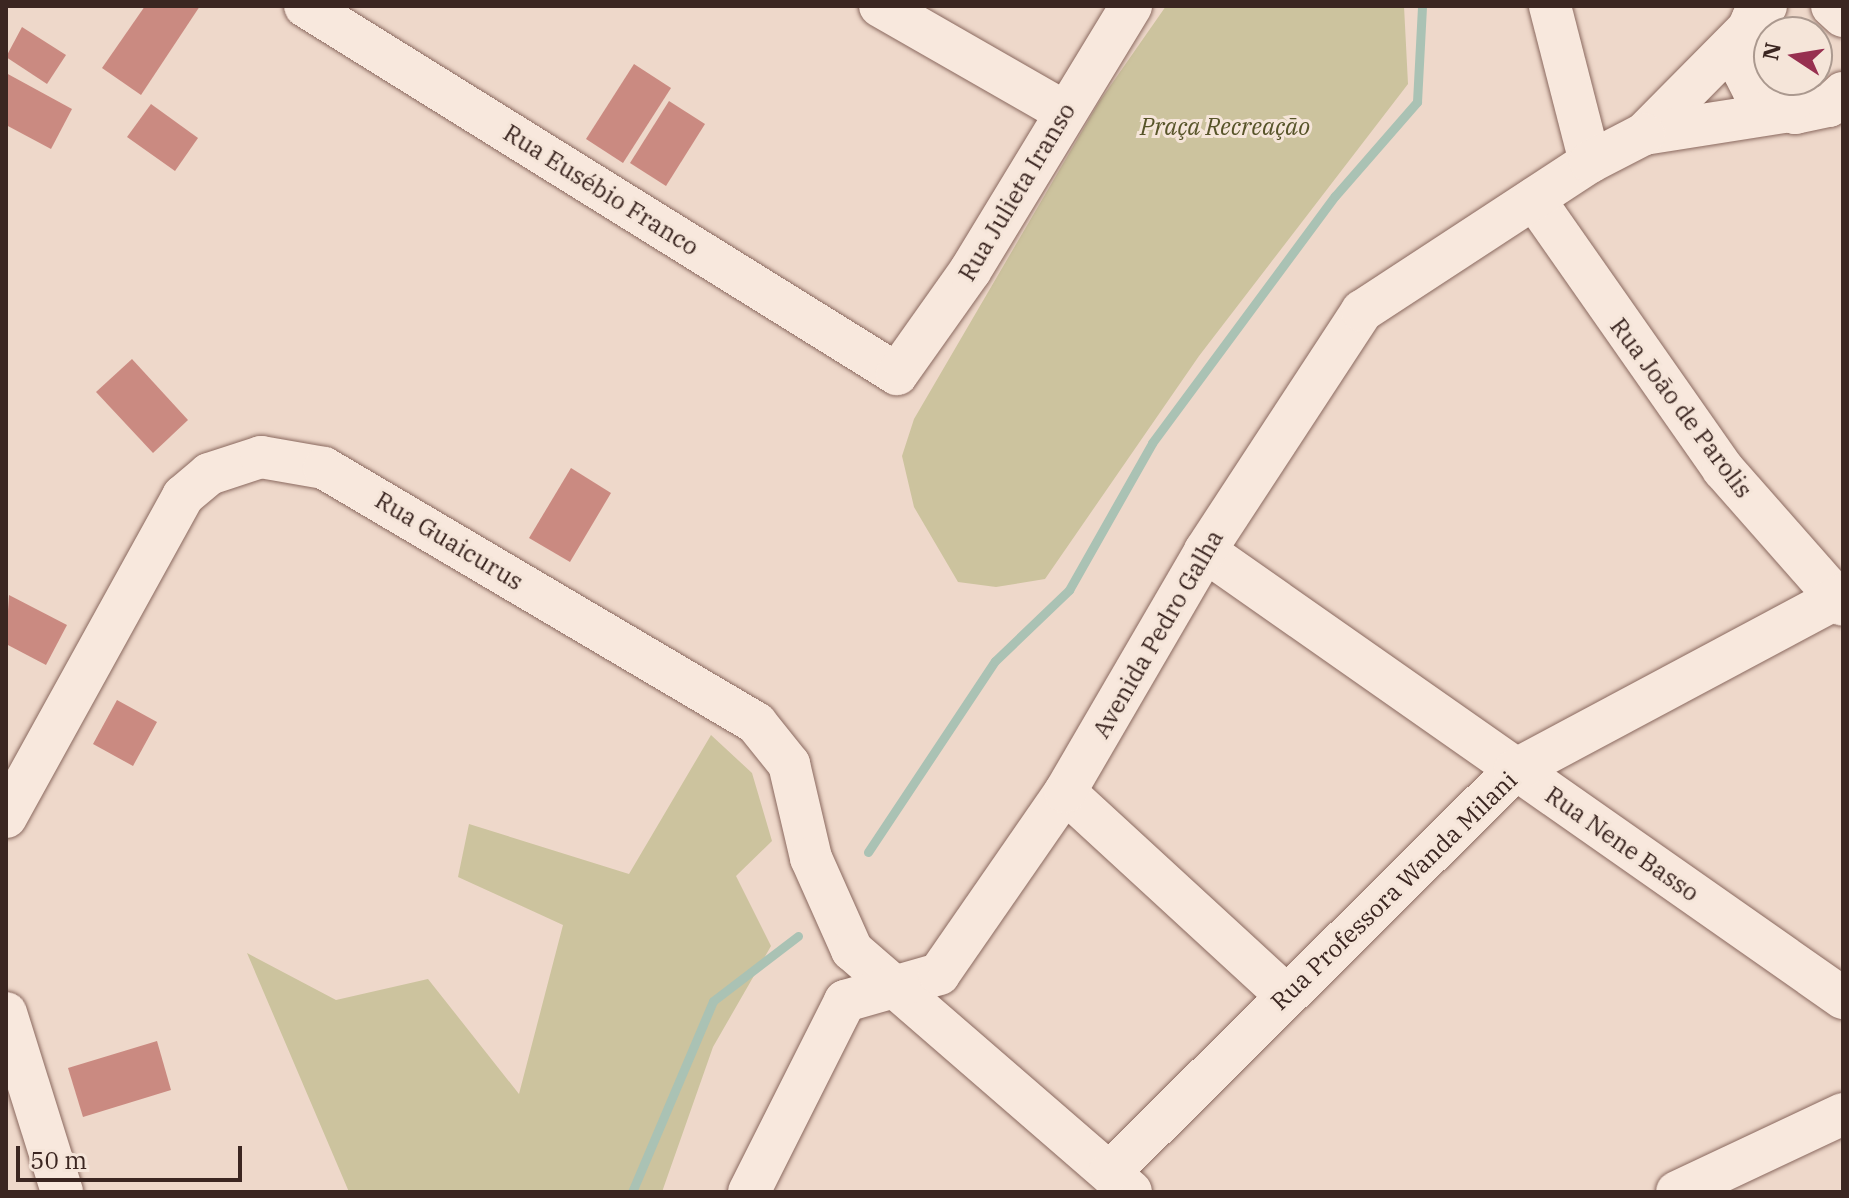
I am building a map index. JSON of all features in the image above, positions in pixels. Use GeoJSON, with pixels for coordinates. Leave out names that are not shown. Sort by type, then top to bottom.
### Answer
{"type":"FeatureCollection","features":[{"type":"Feature","properties":{"kind":"street","name":"Rua Eusébio Franco"},"geometry":{"type":"LineString","coordinates":[[305,6],[897,374]]}},
{"type":"Feature","properties":{"kind":"street"},"geometry":{"type":"LineString","coordinates":[[880,6],[1065,112]]}},
{"type":"Feature","properties":{"kind":"street","name":"Rua Julieta Iranso"},"geometry":{"type":"LineString","coordinates":[[897,374],[970,271],[1131,6]]}},
{"type":"Feature","properties":{"kind":"street"},"geometry":{"type":"LineString","coordinates":[[1550,6],[1590,162]]}},
{"type":"Feature","properties":{"kind":"street"},"geometry":{"type":"LineString","coordinates":[[1832,6],[1843,16]]}},
{"type":"Feature","properties":{"kind":"street","name":"Avenida Pedro Galha"},"geometry":{"type":"LineString","coordinates":[[749,1192],[845,1001],[939,974],[1065,792],[1205,551],[1362,311],[1590,162],[1644,134],[1753,22]]}},
{"type":"Feature","properties":{"kind":"street"},"geometry":{"type":"LineString","coordinates":[[1753,27],[1741,57],[1747,81],[1753,88]]}},
{"type":"Feature","properties":{"kind":"street"},"geometry":{"type":"LineString","coordinates":[[1759,96],[1763,101],[1822,111]]}},
{"type":"Feature","properties":{"kind":"street","name":"Avenida Pedro Galha"},"geometry":{"type":"LineString","coordinates":[[1644,134],[1822,111]]}},
{"type":"Feature","properties":{"kind":"street","name":"Rua João de Parolis"},"geometry":{"type":"LineString","coordinates":[[1534,199],[1723,469],[1841,600]]}},
{"type":"Feature","properties":{"kind":"street","name":"Rua Guaicurus"},"geometry":{"type":"LineString","coordinates":[[6,817],[183,496],[209,474],[261,457],[324,468],[756,723],[789,764],[811,858],[852,950],[898,985],[1120,1182]]}},
{"type":"Feature","properties":{"kind":"street","name":"Rua Nene Basso"},"geometry":{"type":"LineString","coordinates":[[1205,551],[1843,998]]}},
{"type":"Feature","properties":{"kind":"street","name":"Rua Professora Wanda Milani"},"geometry":{"type":"LineString","coordinates":[[1120,1182],[1287,996],[1515,770],[1841,600]]}},
{"type":"Feature","properties":{"kind":"street"},"geometry":{"type":"LineString","coordinates":[[1065,792],[1287,996]]}},
{"type":"Feature","properties":{"kind":"street"},"geometry":{"type":"LineString","coordinates":[[6,1013],[62,1192]]}},
{"type":"Feature","properties":{"kind":"street"},"geometry":{"type":"LineString","coordinates":[[1677,1192],[1843,1114]]}},
{"type":"Feature","properties":{"kind":"green space","name":"Praça Recreação"},"geometry":{"type":"Polygon","coordinates":[[[1166,6],[1404,6],[1408,84],[1199,356],[1045,579],[996,587],[958,582],[914,507],[902,456],[914,419],[1099,102],[1166,6]]]}},
{"type":"Feature","properties":{"kind":"green space"},"geometry":{"type":"Polygon","coordinates":[[[711,735],[752,773],[772,841],[736,876],[771,946],[713,1047],[662,1192],[349,1192],[247,953],[336,1000],[428,979],[519,1094],[563,925],[458,877],[469,824],[629,874],[711,735]]]}},
{"type":"Feature","properties":{"kind":"building"},"geometry":{"type":"Polygon","coordinates":[[[145,6],[200,6],[141,95],[102,68],[145,6]]]}},
{"type":"Feature","properties":{"kind":"building"},"geometry":{"type":"Polygon","coordinates":[[[22,27],[66,55],[47,84],[6,57],[22,27]]]}},
{"type":"Feature","properties":{"kind":"building"},"geometry":{"type":"Polygon","coordinates":[[[634,64],[671,88],[623,163],[586,139],[634,64]]]}},
{"type":"Feature","properties":{"kind":"building"},"geometry":{"type":"Polygon","coordinates":[[[6,73],[72,109],[51,149],[6,125],[6,73]]]}},
{"type":"Feature","properties":{"kind":"building"},"geometry":{"type":"Polygon","coordinates":[[[669,101],[705,124],[666,186],[630,163],[669,101]]]}},
{"type":"Feature","properties":{"kind":"building"},"geometry":{"type":"Polygon","coordinates":[[[151,104],[198,138],[175,171],[127,137],[151,104]]]}},
{"type":"Feature","properties":{"kind":"building"},"geometry":{"type":"Polygon","coordinates":[[[132,359],[188,420],[153,453],[96,392],[132,359]]]}},
{"type":"Feature","properties":{"kind":"building"},"geometry":{"type":"Polygon","coordinates":[[[571,468],[611,493],[570,562],[529,538],[571,468]]]}},
{"type":"Feature","properties":{"kind":"building"},"geometry":{"type":"Polygon","coordinates":[[[9,595],[67,625],[46,665],[6,644],[9,595]]]}},
{"type":"Feature","properties":{"kind":"building"},"geometry":{"type":"Polygon","coordinates":[[[117,700],[157,722],[133,766],[93,744],[117,700]]]}},
{"type":"Feature","properties":{"kind":"building"},"geometry":{"type":"Polygon","coordinates":[[[157,1041],[171,1090],[83,1117],[68,1068],[157,1041]]]}},
{"type":"Feature","properties":{"kind":"waterway"},"geometry":{"type":"LineString","coordinates":[[868,852],[995,661],[1069,590],[1152,443],[1335,196],[1417,102],[1422,6]]}},
{"type":"Feature","properties":{"kind":"waterway"},"geometry":{"type":"LineString","coordinates":[[632,1192],[713,1001],[798,936]]}}]}
